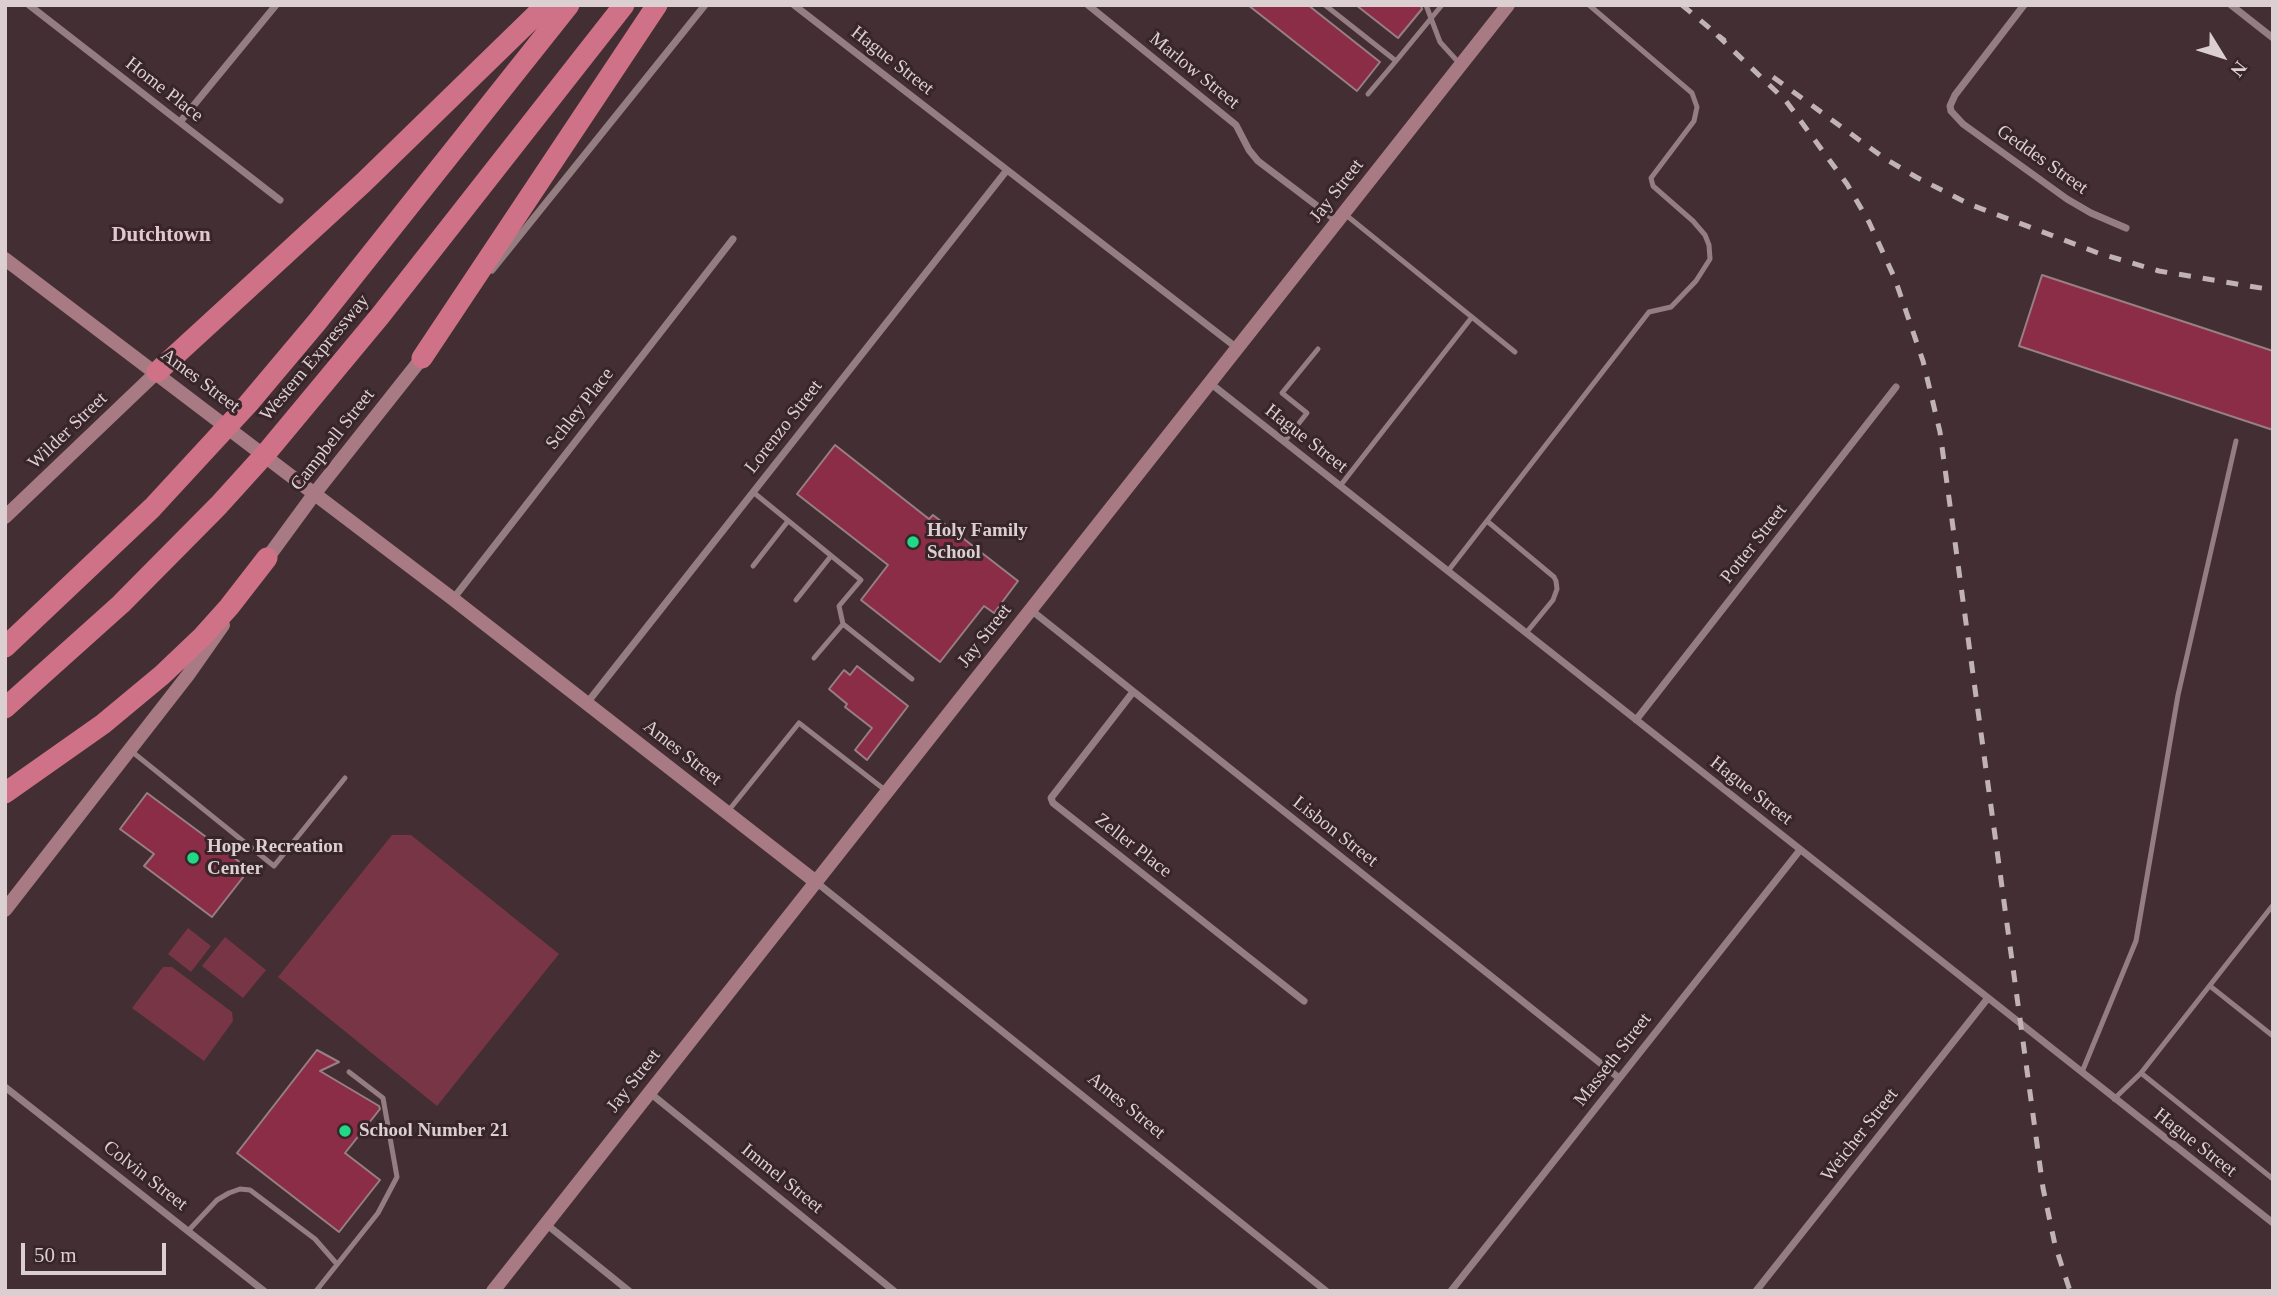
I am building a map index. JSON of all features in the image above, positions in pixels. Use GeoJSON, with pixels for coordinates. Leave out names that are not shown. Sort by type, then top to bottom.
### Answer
{"type":"FeatureCollection","features":[{"type":"Feature","properties":{"kind":"highway"},"geometry":{"type":"LineString","coordinates":[[157,372],[363,183],[546,5]]}},
{"type":"Feature","properties":{"kind":"highway","name":"Western Expressway"},"geometry":{"type":"LineString","coordinates":[[5,647],[152,508],[248,404],[362,266],[569,5]]}},
{"type":"Feature","properties":{"kind":"highway","name":"Western Expressway"},"geometry":{"type":"LineString","coordinates":[[5,708],[121,604],[267,452],[380,316],[624,5]]}},
{"type":"Feature","properties":{"kind":"highway"},"geometry":{"type":"LineString","coordinates":[[422,358],[657,5]]}},
{"type":"Feature","properties":{"kind":"highway"},"geometry":{"type":"LineString","coordinates":[[5,793],[103,724],[162,675],[229,607],[267,558]]}},
{"type":"Feature","properties":{"kind":"street","name":"Home Place"},"geometry":{"type":"LineString","coordinates":[[29,5],[280,200]]}},
{"type":"Feature","properties":{"kind":"street"},"geometry":{"type":"LineString","coordinates":[[180,122],[276,5]]}},
{"type":"Feature","properties":{"kind":"street","name":"Campbell Street"},"geometry":{"type":"LineString","coordinates":[[5,911],[207,649],[267,558],[315,493],[705,5]]}},
{"type":"Feature","properties":{"kind":"street","name":"Hague Street"},"geometry":{"type":"LineString","coordinates":[[794,5],[1237,348]]}},
{"type":"Feature","properties":{"kind":"street","name":"Marlow Street"},"geometry":{"type":"LineString","coordinates":[[1088,5],[1236,125],[1249,150],[1258,160],[1340,217]]}},
{"type":"Feature","properties":{"kind":"street","name":"Jay Street"},"geometry":{"type":"LineString","coordinates":[[493,1291],[1508,5]]}},
{"type":"Feature","properties":{"kind":"street","name":"Geddes Street"},"geometry":{"type":"LineString","coordinates":[[2025,5],[1958,89],[1950,106],[1954,115],[2067,199],[2126,228]]}},
{"type":"Feature","properties":{"kind":"street"},"geometry":{"type":"LineString","coordinates":[[2231,5],[2273,38]]}},
{"type":"Feature","properties":{"kind":"street","name":"Lorenzo Street"},"geometry":{"type":"LineString","coordinates":[[587,703],[1007,170]]}},
{"type":"Feature","properties":{"kind":"street","name":"Schley Place"},"geometry":{"type":"LineString","coordinates":[[453,599],[733,239]]}},
{"type":"Feature","properties":{"kind":"street","name":"Ames Street"},"geometry":{"type":"LineString","coordinates":[[5,259],[189,396],[587,703],[816,882],[1326,1291]]}},
{"type":"Feature","properties":{"kind":"street","name":"Wilder Street"},"geometry":{"type":"LineString","coordinates":[[5,517],[157,372]]}},
{"type":"Feature","properties":{"kind":"street","name":"Hague Street"},"geometry":{"type":"LineString","coordinates":[[1210,383],[2273,1223]]}},
{"type":"Feature","properties":{"kind":"street","name":"Potter Street"},"geometry":{"type":"LineString","coordinates":[[1636,720],[1896,387]]}},
{"type":"Feature","properties":{"kind":"street","name":"Lisbon Street"},"geometry":{"type":"LineString","coordinates":[[1031,609],[1619,1078]]}},
{"type":"Feature","properties":{"kind":"street","name":"Zeller Place"},"geometry":{"type":"LineString","coordinates":[[1133,692],[1051,798],[1053,803],[1304,1000]]}},
{"type":"Feature","properties":{"kind":"street","name":"Masseth Street"},"geometry":{"type":"LineString","coordinates":[[1451,1291],[1800,850]]}},
{"type":"Feature","properties":{"kind":"street","name":"Weicher Street"},"geometry":{"type":"LineString","coordinates":[[1756,1291],[1988,998]]}},
{"type":"Feature","properties":{"kind":"street","name":"Colvin Street"},"geometry":{"type":"LineString","coordinates":[[5,1087],[264,1291]]}},
{"type":"Feature","properties":{"kind":"street","name":"Immel Street"},"geometry":{"type":"LineString","coordinates":[[650,1092],[894,1291]]}},
{"type":"Feature","properties":{"kind":"street"},"geometry":{"type":"LineString","coordinates":[[546,1224],[629,1291]]}},
{"type":"Feature","properties":{"kind":"lane"},"geometry":{"type":"LineString","coordinates":[[1325,5],[1396,61]]}},
{"type":"Feature","properties":{"kind":"lane"},"geometry":{"type":"LineString","coordinates":[[1426,5],[1440,42],[1461,65]]}},
{"type":"Feature","properties":{"kind":"lane"},"geometry":{"type":"LineString","coordinates":[[1368,94],[1442,5]]}},
{"type":"Feature","properties":{"kind":"lane"},"geometry":{"type":"LineString","coordinates":[[1448,571],[1649,313],[1671,307],[1696,281],[1710,259],[1705,235],[1653,186],[1651,178],[1694,121],[1697,107],[1692,93],[1589,5]]}},
{"type":"Feature","properties":{"kind":"lane"},"geometry":{"type":"LineString","coordinates":[[1340,217],[1515,352]]}},
{"type":"Feature","properties":{"kind":"lane"},"geometry":{"type":"LineString","coordinates":[[1340,486],[1472,317]]}},
{"type":"Feature","properties":{"kind":"lane"},"geometry":{"type":"LineString","coordinates":[[1284,442],[1307,413],[1282,393],[1318,349]]}},
{"type":"Feature","properties":{"kind":"lane"},"geometry":{"type":"LineString","coordinates":[[2082,1072],[2136,941],[2178,695],[2235,441]]}},
{"type":"Feature","properties":{"kind":"lane"},"geometry":{"type":"LineString","coordinates":[[753,492],[860,580],[839,606],[843,624],[912,679]]}},
{"type":"Feature","properties":{"kind":"lane"},"geometry":{"type":"LineString","coordinates":[[752,566],[788,521]]}},
{"type":"Feature","properties":{"kind":"lane"},"geometry":{"type":"LineString","coordinates":[[1487,521],[1556,581],[1557,589],[1553,600],[1526,633]]}},
{"type":"Feature","properties":{"kind":"lane"},"geometry":{"type":"LineString","coordinates":[[796,600],[831,556]]}},
{"type":"Feature","properties":{"kind":"lane"},"geometry":{"type":"LineString","coordinates":[[814,658],[843,624]]}},
{"type":"Feature","properties":{"kind":"lane"},"geometry":{"type":"LineString","coordinates":[[727,813],[799,723],[887,792]]}},
{"type":"Feature","properties":{"kind":"lane"},"geometry":{"type":"LineString","coordinates":[[130,750],[274,866],[345,778]]}},
{"type":"Feature","properties":{"kind":"lane"},"geometry":{"type":"LineString","coordinates":[[2114,1099],[2141,1073],[2273,905]]}},
{"type":"Feature","properties":{"kind":"lane"},"geometry":{"type":"LineString","coordinates":[[2210,986],[2273,1037]]}},
{"type":"Feature","properties":{"kind":"lane"},"geometry":{"type":"LineString","coordinates":[[316,1291],[378,1213],[397,1177],[383,1098],[349,1072]]}},
{"type":"Feature","properties":{"kind":"lane"},"geometry":{"type":"LineString","coordinates":[[2141,1073],[2273,1179]]}},
{"type":"Feature","properties":{"kind":"lane"},"geometry":{"type":"LineString","coordinates":[[188,1231],[223,1196],[240,1189],[250,1190],[315,1239],[336,1263]]}},
{"type":"Feature","properties":{"kind":"shaded area"},"geometry":{"type":"Polygon","coordinates":[[[392,835],[411,835],[559,954],[437,1106],[278,977],[392,835]]]}},
{"type":"Feature","properties":{"kind":"shaded area"},"geometry":{"type":"Polygon","coordinates":[[[188,928],[211,946],[191,972],[168,954],[188,928]]]}},
{"type":"Feature","properties":{"kind":"shaded area"},"geometry":{"type":"Polygon","coordinates":[[[225,937],[266,970],[243,998],[202,966],[225,937]]]}},
{"type":"Feature","properties":{"kind":"shaded area"},"geometry":{"type":"Polygon","coordinates":[[[163,967],[172,967],[232,1012],[233,1021],[204,1061],[132,1008],[163,967]]]}},
{"type":"Feature","properties":{"kind":"building"},"geometry":{"type":"Polygon","coordinates":[[[1248,5],[1308,5],[1380,62],[1357,91],[1248,5]]]}},
{"type":"Feature","properties":{"kind":"building"},"geometry":{"type":"Polygon","coordinates":[[[1356,5],[1421,5],[1422,9],[1398,38],[1356,5]]]}},
{"type":"Feature","properties":{"kind":"building"},"geometry":{"type":"Polygon","coordinates":[[[2042,275],[2273,351],[2273,430],[2019,346],[2042,275]]]}},
{"type":"Feature","properties":{"kind":"building","name":"Holy Family School"},"geometry":{"type":"Polygon","coordinates":[[[835,445],[929,519],[933,515],[1018,581],[994,613],[984,606],[940,662],[861,600],[888,565],[797,494],[835,445]]]}},
{"type":"Feature","properties":{"kind":"building"},"geometry":{"type":"Polygon","coordinates":[[[857,666],[908,706],[867,760],[855,750],[872,728],[845,707],[847,704],[829,689],[844,670],[850,675],[857,666]]]}},
{"type":"Feature","properties":{"kind":"building","name":"Hope Recreation Center"},"geometry":{"type":"Polygon","coordinates":[[[147,793],[241,863],[236,870],[244,876],[212,917],[144,866],[154,854],[120,829],[147,793]]]}},
{"type":"Feature","properties":{"kind":"building"},"geometry":{"type":"Polygon","coordinates":[[[317,1050],[339,1062],[320,1071],[380,1109],[345,1153],[380,1180],[339,1232],[237,1153],[317,1050]]]}},
{"type":"Feature","properties":{"kind":"railway"},"geometry":{"type":"LineString","coordinates":[[1682,5],[1725,41]]}},
{"type":"Feature","properties":{"kind":"railway"},"geometry":{"type":"LineString","coordinates":[[1717,35],[1786,101],[1847,184],[1869,222],[1895,279],[1923,361],[1940,432],[2043,1188],[2055,1245],[2070,1291]]}},
{"type":"Feature","properties":{"kind":"railway"},"geometry":{"type":"LineString","coordinates":[[1773,77],[1884,158],[1969,204],[2098,253],[2159,271],[2273,290]]}},
{"type":"Feature","properties":{"kind":"place","name":"Holy Family School"},"geometry":{"type":"Point","coordinates":[913,542]}},
{"type":"Feature","properties":{"kind":"place","name":"Hope Recreation Center"},"geometry":{"type":"Point","coordinates":[193,858]}},
{"type":"Feature","properties":{"kind":"place","name":"School Number 21"},"geometry":{"type":"Point","coordinates":[345,1131]}},
{"type":"Feature","properties":{"kind":"district","name":"Dutchtown"},"geometry":{"type":"Point","coordinates":[161,236]}}]}
